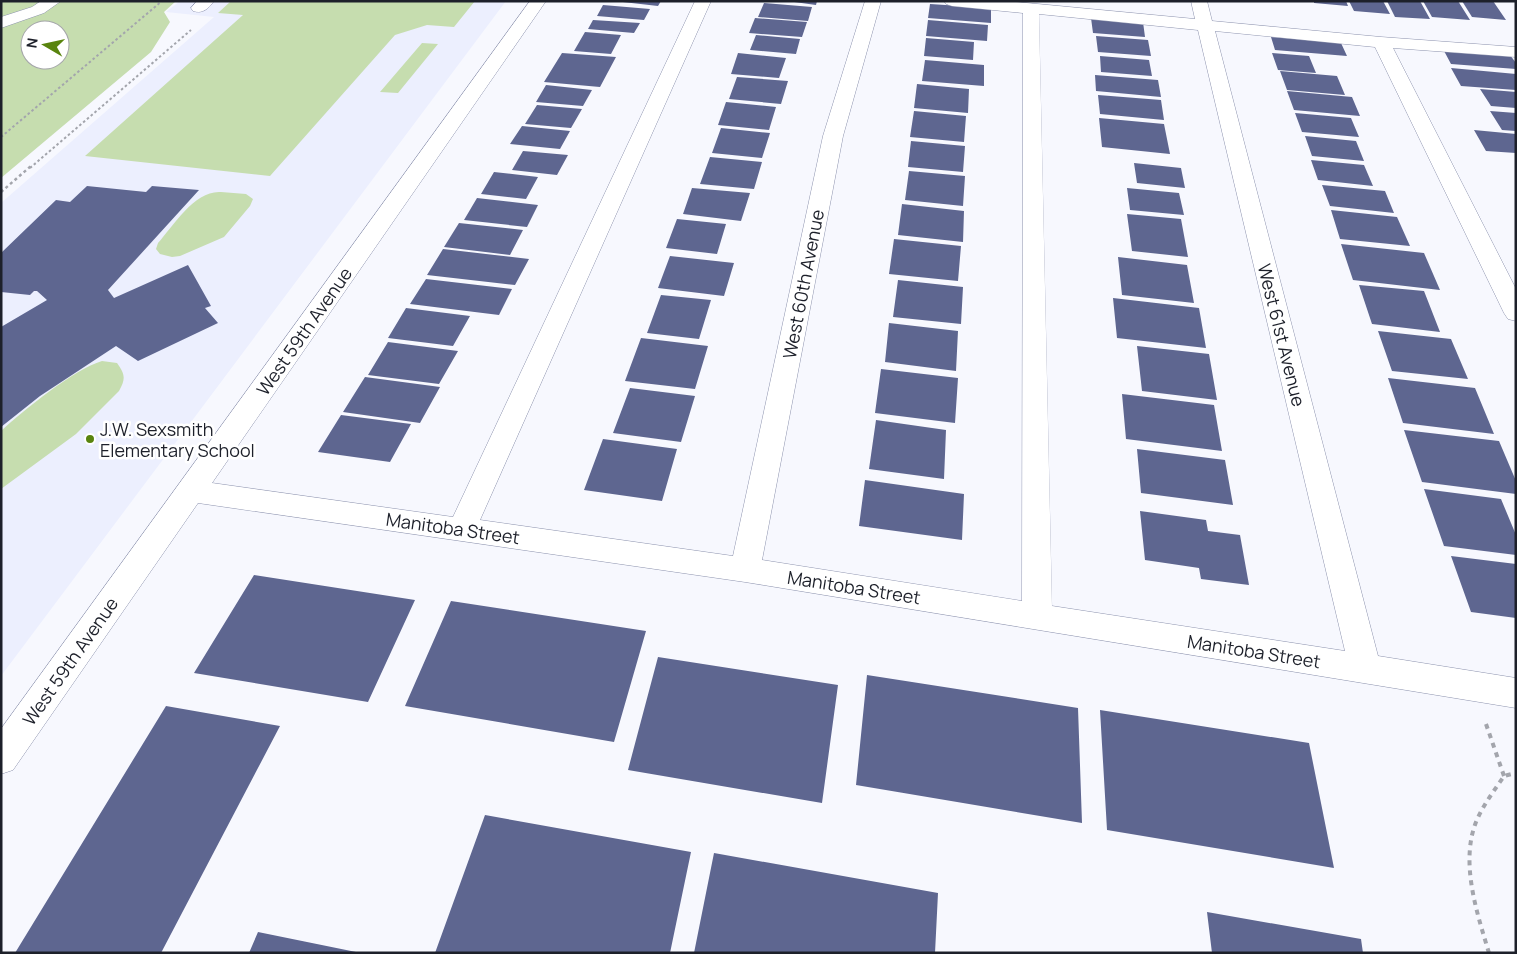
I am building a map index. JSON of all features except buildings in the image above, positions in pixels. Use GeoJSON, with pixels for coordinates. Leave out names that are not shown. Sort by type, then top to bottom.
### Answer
{"type":"FeatureCollection","features":[{"type":"Feature","properties":{"kind":"street"},"geometry":{"type":"LineString","coordinates":[[1,23],[38,10],[53,1]]}},
{"type":"Feature","properties":{"kind":"street","name":"West 59th Avenue"},"geometry":{"type":"LineString","coordinates":[[1,758],[538,1]]}},
{"type":"Feature","properties":{"kind":"street"},"geometry":{"type":"LineString","coordinates":[[462,529],[703,1]]}},
{"type":"Feature","properties":{"kind":"street","name":"West 60th Avenue"},"geometry":{"type":"LineString","coordinates":[[745,570],[833,136],[873,1]]}},
{"type":"Feature","properties":{"kind":"street"},"geometry":{"type":"LineString","coordinates":[[952,1],[1381,42],[1516,52]]}},
{"type":"Feature","properties":{"kind":"street","name":"West 61st Avenue"},"geometry":{"type":"LineString","coordinates":[[1199,1],[1366,669]]}},
{"type":"Feature","properties":{"kind":"street"},"geometry":{"type":"LineString","coordinates":[[1031,9],[1037,616]]}},
{"type":"Feature","properties":{"kind":"street"},"geometry":{"type":"LineString","coordinates":[[1381,42],[1516,313]]}},
{"type":"Feature","properties":{"kind":"street","name":"Manitoba Street"},"geometry":{"type":"LineString","coordinates":[[191,491],[745,570],[1516,693]]}},
{"type":"Feature","properties":{"kind":"path"},"geometry":{"type":"LineString","coordinates":[[1,137],[162,1]]}},
{"type":"Feature","properties":{"kind":"path"},"geometry":{"type":"LineString","coordinates":[[1,192],[193,29]]}},
{"type":"Feature","properties":{"kind":"path"},"geometry":{"type":"LineString","coordinates":[[1485,720],[1504,776]]}},
{"type":"Feature","properties":{"kind":"path"},"geometry":{"type":"LineString","coordinates":[[1489,953],[1476,910],[1470,865],[1474,830],[1485,804],[1504,776],[1516,773]]}},
{"type":"Feature","properties":{"kind":"shaded area","name":"J.W. Sexsmith Elementary School"},"geometry":{"type":"Polygon","coordinates":[[[180,1],[506,1],[1,676],[1,203],[214,17],[166,12],[180,1]]]}},
{"type":"Feature","properties":{"kind":"green space"},"geometry":{"type":"Polygon","coordinates":[[[1,1],[176,1],[164,12],[170,22],[151,52],[1,178],[1,1]]]}},
{"type":"Feature","properties":{"kind":"green space"},"geometry":{"type":"Polygon","coordinates":[[[231,1],[475,1],[454,27],[427,25],[395,35],[270,176],[85,156],[243,15],[218,13],[231,1]]]}},
{"type":"Feature","properties":{"kind":"green space"},"geometry":{"type":"Polygon","coordinates":[[[422,43],[438,44],[398,93],[380,92],[422,43]]]}},
{"type":"Feature","properties":{"kind":"green space"},"geometry":{"type":"Polygon","coordinates":[[[211,193],[246,194],[253,199],[250,206],[224,237],[180,256],[172,257],[160,254],[156,249],[158,243],[178,218],[202,197],[211,193]]]}},
{"type":"Feature","properties":{"kind":"green space"},"geometry":{"type":"Polygon","coordinates":[[[102,361],[117,363],[122,370],[124,380],[119,391],[76,434],[1,489],[1,431],[35,402],[64,381],[91,365],[102,361]]]}},
{"type":"Feature","properties":{"kind":"place","name":"J.W. Sexsmith Elementary School"},"geometry":{"type":"Point","coordinates":[90,439]}}]}
